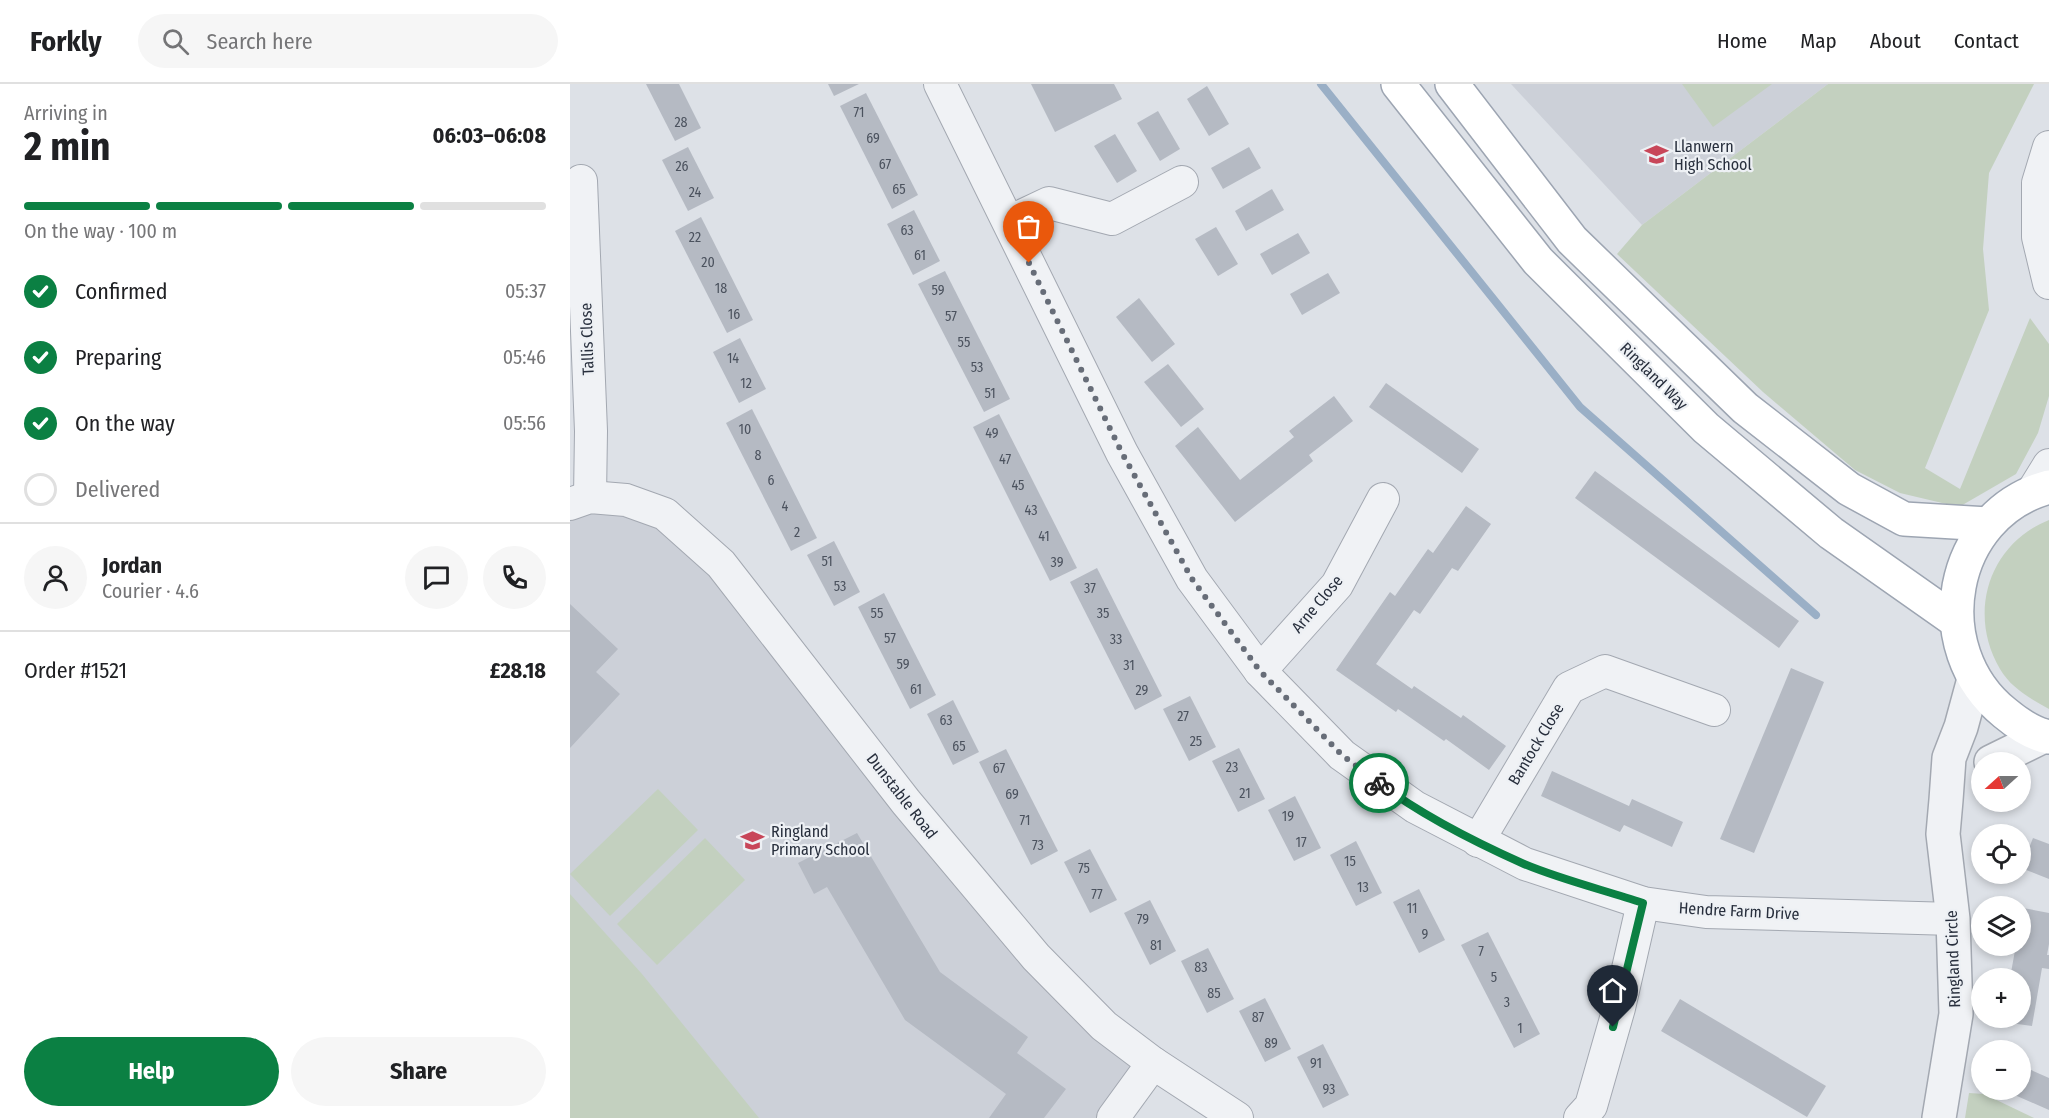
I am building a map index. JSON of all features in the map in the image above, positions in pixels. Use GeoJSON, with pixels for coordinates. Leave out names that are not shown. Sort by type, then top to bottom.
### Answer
{"type":"FeatureCollection","features":[{"type":"Feature","properties":{"kind":"main road","name":"Ringland Way"},"geometry":{"type":"LineString","coordinates":[[1398,84],[1538,261],[1706,428],[1831,533],[1956,621]]}},
{"type":"Feature","properties":{"kind":"main road"},"geometry":{"type":"LineString","coordinates":[[1452,84],[1572,240],[1745,408],[1849,489],[1905,519],[1988,524]]}},
{"type":"Feature","properties":{"kind":"main road"},"geometry":{"type":"LineString","coordinates":[[2044,481],[2009,505],[1988,524],[1969,553],[1958,586],[1956,621],[1962,651],[1974,679],[1993,703],[2017,723],[2047,737]]}},
{"type":"Feature","properties":{"kind":"street","name":"Hendre Farm Drive"},"geometry":{"type":"LineString","coordinates":[[940,84],[1122,453],[1192,579],[1260,671],[1342,755],[1415,807],[1478,841],[1525,864],[1643,903],[1706,912],[1953,919]]}},
{"type":"Feature","properties":{"kind":"street"},"geometry":{"type":"LineString","coordinates":[[2049,147],[2038,183],[2038,237],[2049,284]]}},
{"type":"Feature","properties":{"kind":"street","name":"Tallis Close"},"geometry":{"type":"LineString","coordinates":[[580,500],[591,431],[581,181]]}},
{"type":"Feature","properties":{"kind":"street"},"geometry":{"type":"LineString","coordinates":[[1009,222],[1049,203],[1112,219],[1182,182]]}},
{"type":"Feature","properties":{"kind":"street","name":"Arne Close"},"geometry":{"type":"LineString","coordinates":[[1260,671],[1337,585],[1383,499]]}},
{"type":"Feature","properties":{"kind":"street","name":"Dunstable Road"},"geometry":{"type":"LineString","coordinates":[[580,500],[626,500],[665,514],[721,564],[906,802],[1036,957],[1104,1026],[1153,1063],[1237,1118]]}},
{"type":"Feature","properties":{"kind":"street","name":"Bantock Close"},"geometry":{"type":"LineString","coordinates":[[1478,841],[1569,688],[1605,671],[1714,710]]}},
{"type":"Feature","properties":{"kind":"street","name":"Ringland Circle"},"geometry":{"type":"LineString","coordinates":[[1939,1118],[1956,1014],[1953,919],[1943,834],[1949,758],[1961,727],[1974,679]]}},
{"type":"Feature","properties":{"kind":"street"},"geometry":{"type":"LineString","coordinates":[[2013,752],[2047,737]]}},
{"type":"Feature","properties":{"kind":"street"},"geometry":{"type":"LineString","coordinates":[[1946,800],[1971,778]]}},
{"type":"Feature","properties":{"kind":"street"},"geometry":{"type":"LineString","coordinates":[[1595,1114],[1643,903]]}},
{"type":"Feature","properties":{"kind":"street"},"geometry":{"type":"LineString","coordinates":[[1113,1118],[1153,1063]]}},
{"type":"Feature","properties":{"kind":"shaded area","name":"Llanwern High School"},"geometry":{"type":"Polygon","coordinates":[[[1511,84],[1828,84],[1642,225],[1511,84]]]}},
{"type":"Feature","properties":{"kind":"shaded area","name":"Ringland Primary School"},"geometry":{"type":"Polygon","coordinates":[[[570,504],[665,514],[838,715],[1153,1063],[1113,1118],[570,1118],[570,504]]]}},
{"type":"Feature","properties":{"kind":"green space"},"geometry":{"type":"Polygon","coordinates":[[[1682,84],[1772,84],[1713,127],[1682,84]]]}},
{"type":"Feature","properties":{"kind":"green space"},"geometry":{"type":"Polygon","coordinates":[[[1828,84],[2034,84],[1989,173],[1983,249],[1989,310],[1925,468],[1960,489],[2030,318],[2049,344],[2049,396],[2038,433],[2016,474],[1959,507],[1900,493],[1855,470],[1763,392],[1617,254],[1642,225],[1828,84]]]}},
{"type":"Feature","properties":{"kind":"green space"},"geometry":{"type":"Polygon","coordinates":[[[2049,520],[2049,709],[2028,697],[2000,669],[1990,648],[1985,625],[1985,604],[1990,582],[1998,563],[2011,546],[2028,531],[2049,520]]]}},
{"type":"Feature","properties":{"kind":"green space"},"geometry":{"type":"Polygon","coordinates":[[[658,789],[698,830],[610,916],[570,874],[658,789]]]}},
{"type":"Feature","properties":{"kind":"green space"},"geometry":{"type":"Polygon","coordinates":[[[705,838],[745,880],[657,965],[617,924],[705,838]]]}},
{"type":"Feature","properties":{"kind":"green space"},"geometry":{"type":"Polygon","coordinates":[[[570,894],[642,974],[759,1118],[570,1118],[570,894]]]}},
{"type":"Feature","properties":{"kind":"green space"},"geometry":{"type":"Polygon","coordinates":[[[1969,1093],[1971,1093],[1971,1100],[1996,1100],[2034,1118],[1965,1118],[1969,1093]]]}},
{"type":"Feature","properties":{"kind":"building"},"geometry":{"type":"Polygon","coordinates":[[[646,84],[679,84],[701,128],[675,141],[646,84]]]}},
{"type":"Feature","properties":{"kind":"building"},"geometry":{"type":"Polygon","coordinates":[[[828,84],[859,84],[834,96],[828,84]]]}},
{"type":"Feature","properties":{"kind":"building"},"geometry":{"type":"Polygon","coordinates":[[[1031,84],[1114,84],[1122,99],[1055,132],[1031,84]]]}},
{"type":"Feature","properties":{"kind":"building"},"geometry":{"type":"Polygon","coordinates":[[[1207,86],[1229,124],[1209,136],[1187,99],[1207,86]]]}},
{"type":"Feature","properties":{"kind":"building"},"geometry":{"type":"Polygon","coordinates":[[[866,93],[918,195],[892,209],[840,106],[866,93]]]}},
{"type":"Feature","properties":{"kind":"building"},"geometry":{"type":"Polygon","coordinates":[[[1158,111],[1180,149],[1160,161],[1137,123],[1158,111]]]}},
{"type":"Feature","properties":{"kind":"building"},"geometry":{"type":"Polygon","coordinates":[[[1115,134],[1137,171],[1117,183],[1094,146],[1115,134]]]}},
{"type":"Feature","properties":{"kind":"building"},"geometry":{"type":"Polygon","coordinates":[[[688,147],[714,198],[688,211],[662,160],[688,147]]]}},
{"type":"Feature","properties":{"kind":"building"},"geometry":{"type":"Polygon","coordinates":[[[1249,147],[1261,168],[1223,189],[1211,168],[1249,147]]]}},
{"type":"Feature","properties":{"kind":"building"},"geometry":{"type":"Polygon","coordinates":[[[1272,189],[1284,210],[1246,231],[1235,211],[1272,189]]]}},
{"type":"Feature","properties":{"kind":"building"},"geometry":{"type":"Polygon","coordinates":[[[914,210],[940,261],[913,275],[887,224],[914,210]]]}},
{"type":"Feature","properties":{"kind":"building"},"geometry":{"type":"Polygon","coordinates":[[[701,217],[753,320],[727,333],[675,231],[701,217]]]}},
{"type":"Feature","properties":{"kind":"building"},"geometry":{"type":"Polygon","coordinates":[[[1216,227],[1238,264],[1218,276],[1195,239],[1216,227]]]}},
{"type":"Feature","properties":{"kind":"building"},"geometry":{"type":"Polygon","coordinates":[[[1298,233],[1310,253],[1272,275],[1260,254],[1298,233]]]}},
{"type":"Feature","properties":{"kind":"building"},"geometry":{"type":"Polygon","coordinates":[[[945,271],[1010,399],[984,412],[918,284],[945,271]]]}},
{"type":"Feature","properties":{"kind":"building"},"geometry":{"type":"Polygon","coordinates":[[[1328,273],[1340,293],[1302,315],[1290,294],[1328,273]]]}},
{"type":"Feature","properties":{"kind":"building"},"geometry":{"type":"Polygon","coordinates":[[[1139,298],[1175,344],[1152,362],[1116,317],[1139,298]]]}},
{"type":"Feature","properties":{"kind":"building"},"geometry":{"type":"Polygon","coordinates":[[[740,338],[766,389],[739,403],[713,352],[740,338]]]}},
{"type":"Feature","properties":{"kind":"building"},"geometry":{"type":"Polygon","coordinates":[[[1168,364],[1204,409],[1181,427],[1144,382],[1168,364]]]}},
{"type":"Feature","properties":{"kind":"building"},"geometry":{"type":"Polygon","coordinates":[[[1386,383],[1479,449],[1462,473],[1369,407],[1386,383]]]}},
{"type":"Feature","properties":{"kind":"building"},"geometry":{"type":"Polygon","coordinates":[[[1334,396],[1353,421],[1309,455],[1313,461],[1235,522],[1175,446],[1198,427],[1240,480],[1294,437],[1289,431],[1334,396]]]}},
{"type":"Feature","properties":{"kind":"building"},"geometry":{"type":"Polygon","coordinates":[[[752,409],[817,538],[791,551],[726,423],[752,409]]]}},
{"type":"Feature","properties":{"kind":"building"},"geometry":{"type":"Polygon","coordinates":[[[999,414],[1077,568],[1050,581],[973,427],[999,414]]]}},
{"type":"Feature","properties":{"kind":"building"},"geometry":{"type":"Polygon","coordinates":[[[1595,471],[1799,621],[1779,648],[1575,498],[1595,471]]]}},
{"type":"Feature","properties":{"kind":"building"},"geometry":{"type":"Polygon","coordinates":[[[1466,506],[1491,524],[1458,571],[1452,568],[1420,614],[1414,610],[1376,664],[1412,689],[1414,686],[1461,718],[1463,715],[1506,746],[1489,770],[1446,739],[1444,741],[1398,709],[1396,712],[1336,670],[1390,592],[1395,596],[1428,549],[1433,553],[1466,506]]]}},
{"type":"Feature","properties":{"kind":"building"},"geometry":{"type":"Polygon","coordinates":[[[834,541],[860,592],[834,606],[807,555],[834,541]]]}},
{"type":"Feature","properties":{"kind":"building"},"geometry":{"type":"Polygon","coordinates":[[[1097,568],[1162,696],[1135,710],[1070,582],[1097,568]]]}},
{"type":"Feature","properties":{"kind":"building"},"geometry":{"type":"Polygon","coordinates":[[[884,593],[936,695],[910,709],[858,607],[884,593]]]}},
{"type":"Feature","properties":{"kind":"building"},"geometry":{"type":"Polygon","coordinates":[[[570,604],[618,649],[596,672],[620,694],[570,748],[570,604]]]}},
{"type":"Feature","properties":{"kind":"building"},"geometry":{"type":"Polygon","coordinates":[[[1791,668],[1824,682],[1754,853],[1720,839],[1791,668]]]}},
{"type":"Feature","properties":{"kind":"building"},"geometry":{"type":"Polygon","coordinates":[[[1190,696],[1216,747],[1189,761],[1163,709],[1190,696]]]}},
{"type":"Feature","properties":{"kind":"building"},"geometry":{"type":"Polygon","coordinates":[[[953,700],[979,752],[953,765],[927,714],[953,700]]]}},
{"type":"Feature","properties":{"kind":"building"},"geometry":{"type":"Polygon","coordinates":[[[1239,748],[1265,799],[1238,812],[1212,761],[1239,748]]]}},
{"type":"Feature","properties":{"kind":"building"},"geometry":{"type":"Polygon","coordinates":[[[1006,749],[1058,851],[1031,865],[979,762],[1006,749]]]}},
{"type":"Feature","properties":{"kind":"building"},"geometry":{"type":"Polygon","coordinates":[[[1552,771],[1629,806],[1632,799],[1683,822],[1672,847],[1624,825],[1620,832],[1541,796],[1552,771]]]}},
{"type":"Feature","properties":{"kind":"building"},"geometry":{"type":"Polygon","coordinates":[[[1295,796],[1321,848],[1294,861],[1268,810],[1295,796]]]}},
{"type":"Feature","properties":{"kind":"building"},"geometry":{"type":"Polygon","coordinates":[[[857,833],[940,972],[1028,1037],[1017,1053],[1066,1089],[1044,1118],[989,1118],[1006,1094],[905,1020],[827,887],[814,894],[798,863],[857,833]]]}},
{"type":"Feature","properties":{"kind":"building"},"geometry":{"type":"Polygon","coordinates":[[[2033,838],[2049,844],[2049,879],[2031,872],[2033,838]]]}},
{"type":"Feature","properties":{"kind":"building"},"geometry":{"type":"Polygon","coordinates":[[[1356,841],[1382,893],[1356,906],[1330,855],[1356,841]]]}},
{"type":"Feature","properties":{"kind":"building"},"geometry":{"type":"Polygon","coordinates":[[[1090,849],[1117,900],[1090,913],[1064,862],[1090,849]]]}},
{"type":"Feature","properties":{"kind":"building"},"geometry":{"type":"Polygon","coordinates":[[[1419,889],[1445,940],[1419,953],[1393,902],[1419,889]]]}},
{"type":"Feature","properties":{"kind":"building"},"geometry":{"type":"Polygon","coordinates":[[[1150,900],[1176,951],[1150,965],[1124,913],[1150,900]]]}},
{"type":"Feature","properties":{"kind":"building"},"geometry":{"type":"Polygon","coordinates":[[[2031,910],[2049,913],[2047,955],[2049,955],[2049,969],[2042,968],[2032,1026],[2031,968],[2012,968],[2014,956],[2031,956],[2031,910]]]}},
{"type":"Feature","properties":{"kind":"building"},"geometry":{"type":"Polygon","coordinates":[[[1488,932],[1540,1034],[1514,1048],[1461,945],[1488,932]]]}},
{"type":"Feature","properties":{"kind":"building"},"geometry":{"type":"Polygon","coordinates":[[[1208,948],[1234,999],[1207,1013],[1181,961],[1208,948]]]}},
{"type":"Feature","properties":{"kind":"building"},"geometry":{"type":"Polygon","coordinates":[[[1265,998],[1291,1049],[1265,1062],[1239,1011],[1265,998]]]}},
{"type":"Feature","properties":{"kind":"building"},"geometry":{"type":"Polygon","coordinates":[[[1680,999],[1826,1086],[1807,1117],[1661,1031],[1680,999]]]}},
{"type":"Feature","properties":{"kind":"building"},"geometry":{"type":"Polygon","coordinates":[[[1323,1044],[1349,1095],[1323,1108],[1297,1057],[1323,1044]]]}},
{"type":"Feature","properties":{"kind":"building"},"geometry":{"type":"Polygon","coordinates":[[[2031,1070],[2049,1078],[2049,1110],[2026,1100],[2031,1100],[2031,1070]]]}},
{"type":"Feature","properties":{"kind":"waterway"},"geometry":{"type":"LineString","coordinates":[[1321,84],[1580,407],[1816,615]]}},
{"type":"Feature","properties":{"kind":"way so far"},"geometry":{"type":"LineString","coordinates":[[1029,263],[1122,453],[1192,579],[1260,671],[1342,755],[1379,783]]}},
{"type":"Feature","properties":{"kind":"place","name":"Llanwern High School"},"geometry":{"type":"Point","coordinates":[1656,155]}},
{"type":"Feature","properties":{"kind":"place","name":"Ringland Primary School"},"geometry":{"type":"Point","coordinates":[753,840]}},
{"type":"Feature","properties":{"kind":"route"},"geometry":{"type":"LineString","coordinates":[[1379,783],[1445,824],[1525,864],[1643,903],[1613,1027]]}}]}
